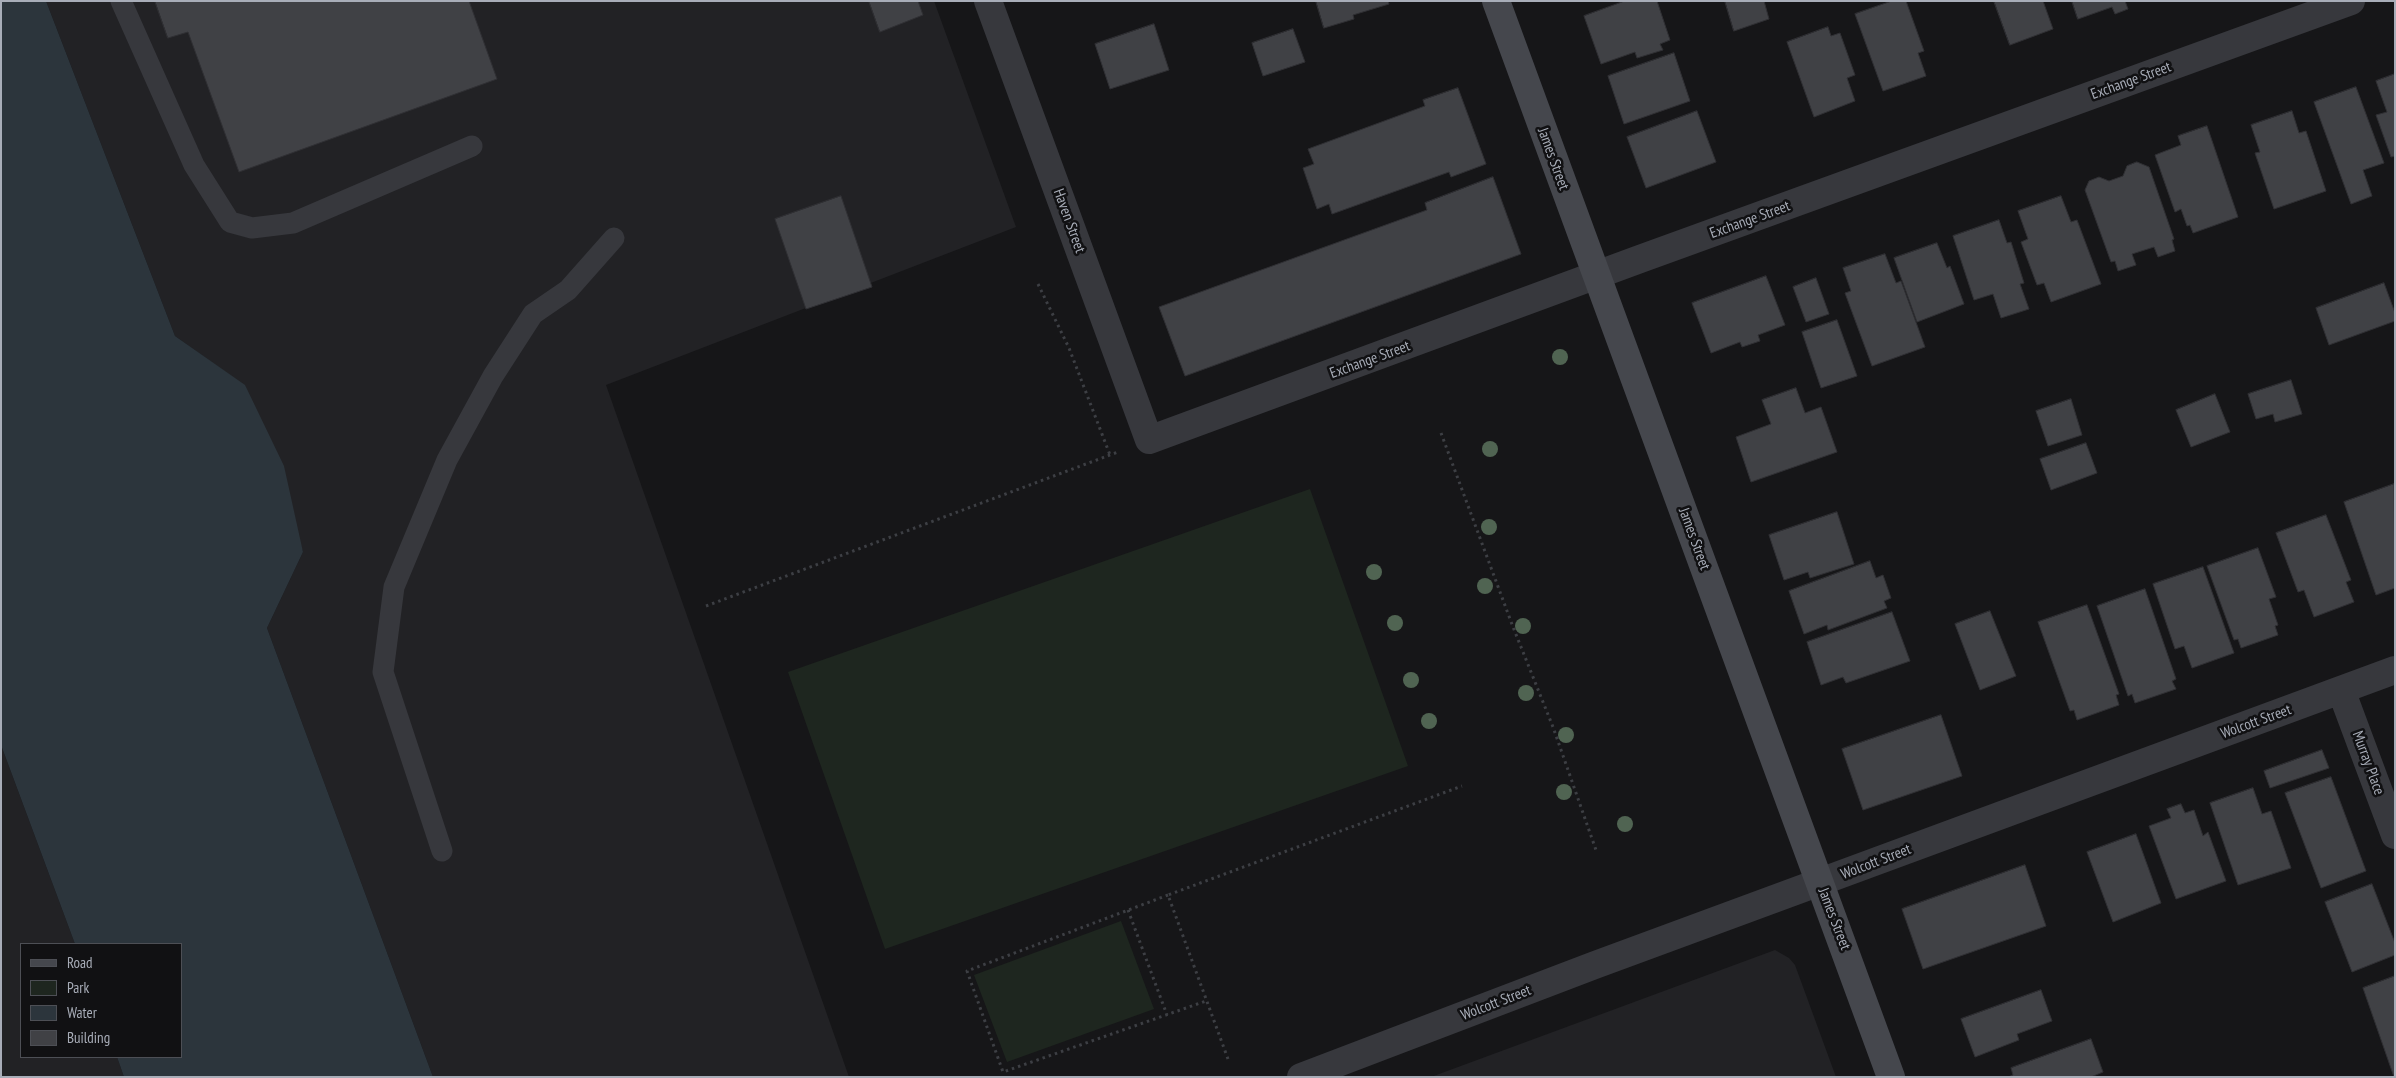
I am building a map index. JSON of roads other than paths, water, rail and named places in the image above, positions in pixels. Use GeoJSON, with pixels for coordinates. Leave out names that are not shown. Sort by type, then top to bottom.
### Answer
{"type":"FeatureCollection","features":[{"type":"Feature","properties":{"kind":"main road","name":"James Street"},"geometry":{"type":"LineString","coordinates":[[1496,1],[1891,1077]]}},
{"type":"Feature","properties":{"kind":"street","name":"Haven Street"},"geometry":{"type":"LineString","coordinates":[[988,1],[1149,440]]}},
{"type":"Feature","properties":{"kind":"street","name":"Exchange Street"},"geometry":{"type":"LineString","coordinates":[[1149,440],[2351,1]]}},
{"type":"Feature","properties":{"kind":"street","name":"Wolcott Street"},"geometry":{"type":"LineString","coordinates":[[1302,1077],[2395,670]]}},
{"type":"Feature","properties":{"kind":"street","name":"Murray Place"},"geometry":{"type":"LineString","coordinates":[[2341,690],[2395,835]]}},
{"type":"Feature","properties":{"kind":"lane"},"geometry":{"type":"LineString","coordinates":[[121,1],[194,166],[230,222],[252,228],[294,223],[472,146]]}},
{"type":"Feature","properties":{"kind":"lane"},"geometry":{"type":"LineString","coordinates":[[442,851],[383,672],[394,587],[447,460],[492,376],[534,314],[568,290],[614,238]]}},
{"type":"Feature","properties":{"kind":"water"},"geometry":{"type":"Polygon","coordinates":[[[1,1],[46,1],[175,336],[245,385],[284,466],[303,552],[267,628],[433,1077],[124,1077],[117,1058],[182,1058],[182,943],[75,943],[1,745],[1,1]]]}}]}
